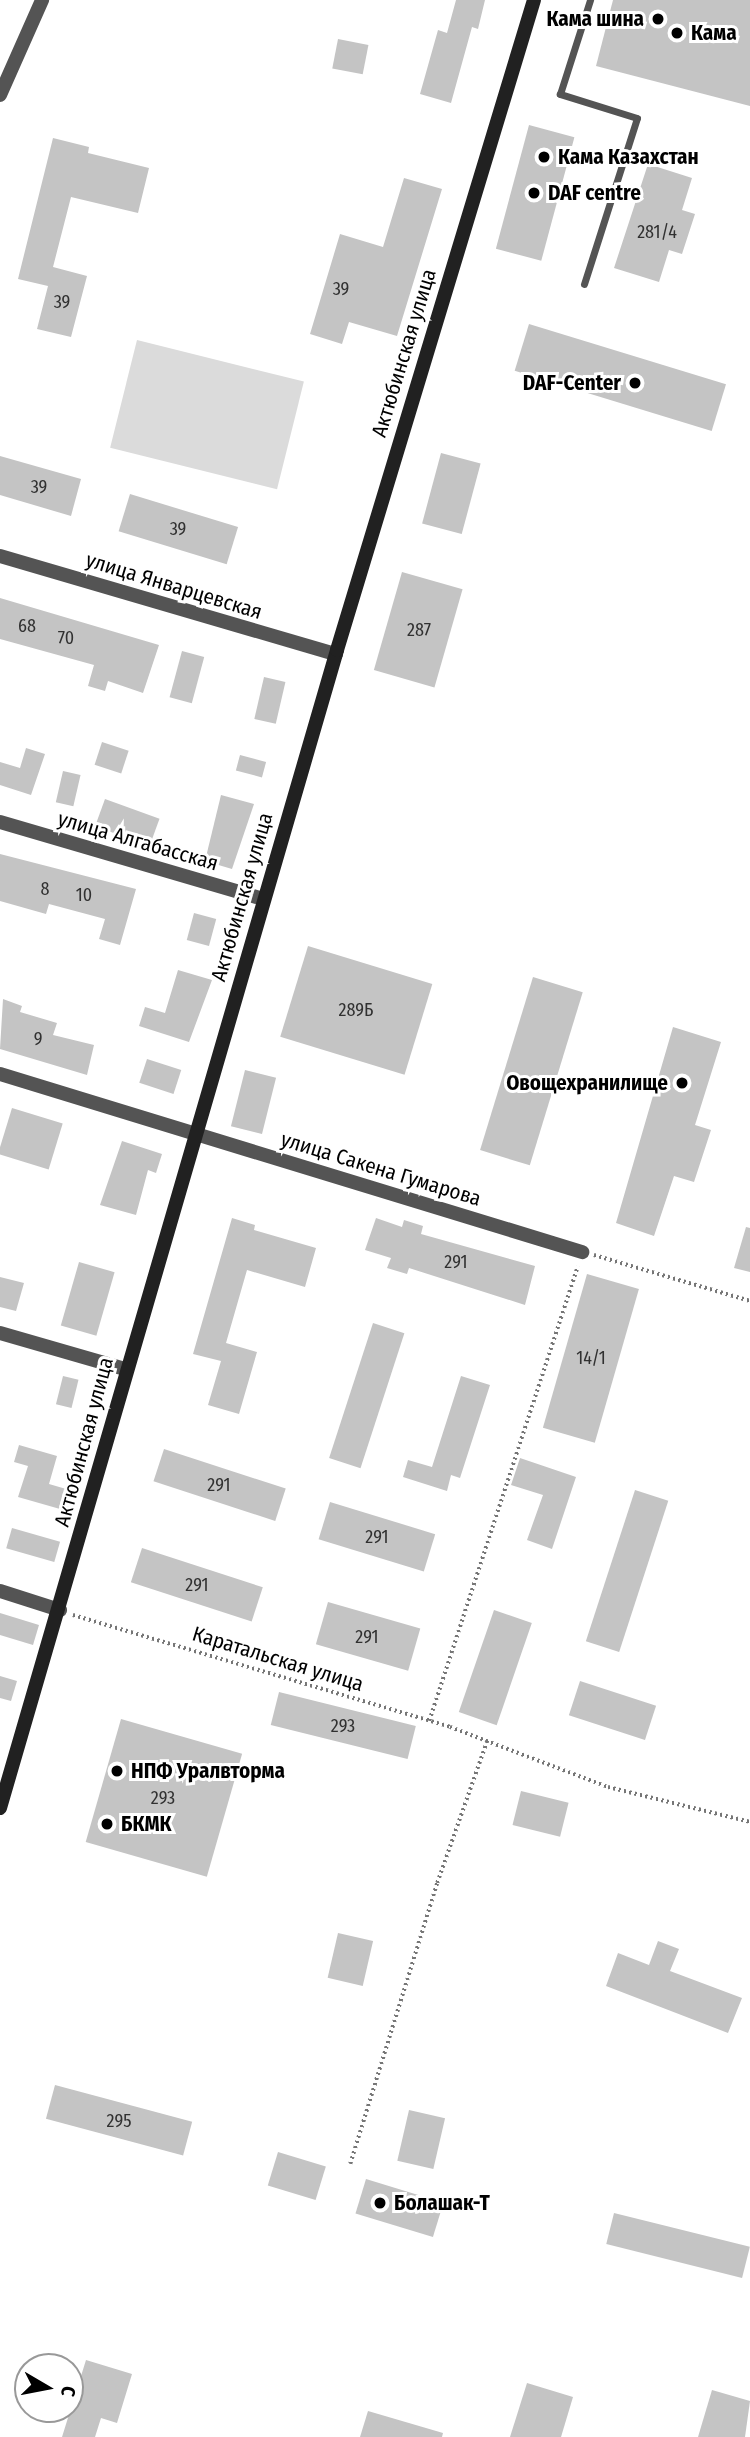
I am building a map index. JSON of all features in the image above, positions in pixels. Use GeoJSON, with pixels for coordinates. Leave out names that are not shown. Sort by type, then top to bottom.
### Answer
{"type":"FeatureCollection","features":[{"type":"Feature","properties":{"kind":"street"},"geometry":{"type":"LineString","coordinates":[[0,95],[42,0]]}},
{"type":"Feature","properties":{"kind":"street","name":"Актюбинская улица"},"geometry":{"type":"LineString","coordinates":[[0,1808],[60,1611],[125,1369],[263,900],[534,0]]}},
{"type":"Feature","properties":{"kind":"street","name":"улица Январцевская"},"geometry":{"type":"LineString","coordinates":[[0,556],[336,654]]}},
{"type":"Feature","properties":{"kind":"street","name":"улица Алгабасская"},"geometry":{"type":"LineString","coordinates":[[0,822],[263,900]]}},
{"type":"Feature","properties":{"kind":"street","name":"улица Сакена Гумарова"},"geometry":{"type":"LineString","coordinates":[[0,1074],[582,1252]]}},
{"type":"Feature","properties":{"kind":"street"},"geometry":{"type":"LineString","coordinates":[[0,1333],[125,1369]]}},
{"type":"Feature","properties":{"kind":"street"},"geometry":{"type":"LineString","coordinates":[[0,1591],[60,1611]]}},
{"type":"Feature","properties":{"kind":"lane"},"geometry":{"type":"LineString","coordinates":[[584,284],[637,118],[560,94],[590,0]]}},
{"type":"Feature","properties":{"kind":"path"},"geometry":{"type":"LineString","coordinates":[[429,1721],[582,1252],[750,1301]]}},
{"type":"Feature","properties":{"kind":"path","name":"Каратальская улица"},"geometry":{"type":"LineString","coordinates":[[60,1611],[429,1721],[608,1787],[750,1822]]}},
{"type":"Feature","properties":{"kind":"path"},"geometry":{"type":"LineString","coordinates":[[350,2164],[436,1883],[487,1741]]}},
{"type":"Feature","properties":{"kind":"shaded area"},"geometry":{"type":"Polygon","coordinates":[[[137,340],[304,382],[277,489],[110,448],[137,340]]]}},
{"type":"Feature","properties":{"kind":"building"},"geometry":{"type":"Polygon","coordinates":[[[456,0],[485,0],[478,29],[472,27],[451,103],[420,94],[438,30],[447,33],[456,0]]]}},
{"type":"Feature","properties":{"kind":"building","name":"Кама"},"geometry":{"type":"Polygon","coordinates":[[[613,0],[750,0],[750,106],[596,66],[613,0]]]}},
{"type":"Feature","properties":{"kind":"building"},"geometry":{"type":"Polygon","coordinates":[[[338,39],[368,45],[363,74],[332,68],[338,39]]]}},
{"type":"Feature","properties":{"kind":"building","name":"DAF centre"},"geometry":{"type":"Polygon","coordinates":[[[529,125],[574,137],[541,261],[496,249],[529,125]]]}},
{"type":"Feature","properties":{"kind":"building"},"geometry":{"type":"Polygon","coordinates":[[[53,138],[89,147],[88,153],[149,168],[138,213],[71,197],[53,267],[87,276],[71,337],[37,329],[48,286],[18,279],[53,138]]]}},
{"type":"Feature","properties":{"kind":"building"},"geometry":{"type":"Polygon","coordinates":[[[648,164],[692,178],[682,210],[695,214],[682,254],[669,250],[659,282],[614,268],[648,164]]]}},
{"type":"Feature","properties":{"kind":"building"},"geometry":{"type":"Polygon","coordinates":[[[404,178],[442,189],[397,336],[349,322],[342,344],[310,334],[340,234],[383,247],[404,178]]]}},
{"type":"Feature","properties":{"kind":"building"},"geometry":{"type":"Polygon","coordinates":[[[529,324],[726,384],[712,431],[515,371],[529,324]]]}},
{"type":"Feature","properties":{"kind":"building"},"geometry":{"type":"Polygon","coordinates":[[[441,453],[481,464],[462,534],[422,524],[441,453]]]}},
{"type":"Feature","properties":{"kind":"building"},"geometry":{"type":"Polygon","coordinates":[[[0,456],[81,479],[71,516],[0,495],[0,456]]]}},
{"type":"Feature","properties":{"kind":"building"},"geometry":{"type":"Polygon","coordinates":[[[130,494],[238,527],[227,564],[119,531],[130,494]]]}},
{"type":"Feature","properties":{"kind":"building"},"geometry":{"type":"Polygon","coordinates":[[[402,572],[463,589],[434,687],[374,670],[402,572]]]}},
{"type":"Feature","properties":{"kind":"building"},"geometry":{"type":"Polygon","coordinates":[[[0,598],[159,645],[143,693],[108,681],[105,691],[88,686],[94,665],[0,639],[0,598]]]}},
{"type":"Feature","properties":{"kind":"building"},"geometry":{"type":"Polygon","coordinates":[[[182,651],[204,657],[192,703],[170,697],[182,651]]]}},
{"type":"Feature","properties":{"kind":"building"},"geometry":{"type":"Polygon","coordinates":[[[264,677],[285,682],[276,724],[254,719],[264,677]]]}},
{"type":"Feature","properties":{"kind":"building"},"geometry":{"type":"Polygon","coordinates":[[[102,742],[129,751],[121,773],[95,765],[102,742]]]}},
{"type":"Feature","properties":{"kind":"building"},"geometry":{"type":"Polygon","coordinates":[[[26,748],[45,754],[31,795],[0,785],[0,762],[20,768],[26,748]]]}},
{"type":"Feature","properties":{"kind":"building"},"geometry":{"type":"Polygon","coordinates":[[[240,755],[266,762],[262,777],[236,770],[240,755]]]}},
{"type":"Feature","properties":{"kind":"building"},"geometry":{"type":"Polygon","coordinates":[[[63,771],[81,775],[73,806],[56,802],[63,771]]]}},
{"type":"Feature","properties":{"kind":"building"},"geometry":{"type":"Polygon","coordinates":[[[221,795],[254,804],[232,869],[205,861],[221,795]]]}},
{"type":"Feature","properties":{"kind":"building"},"geometry":{"type":"Polygon","coordinates":[[[105,799],[160,819],[150,846],[95,826],[105,799]]]}},
{"type":"Feature","properties":{"kind":"building"},"geometry":{"type":"Polygon","coordinates":[[[0,854],[136,889],[120,945],[99,939],[105,919],[49,904],[46,914],[0,901],[0,854]]]}},
{"type":"Feature","properties":{"kind":"building"},"geometry":{"type":"Polygon","coordinates":[[[194,913],[216,919],[209,946],[187,940],[194,913]]]}},
{"type":"Feature","properties":{"kind":"building"},"geometry":{"type":"Polygon","coordinates":[[[308,946],[432,984],[405,1075],[280,1037],[308,946]]]}},
{"type":"Feature","properties":{"kind":"building"},"geometry":{"type":"Polygon","coordinates":[[[178,970],[212,980],[189,1042],[139,1026],[145,1007],[165,1013],[178,970]]]}},
{"type":"Feature","properties":{"kind":"building"},"geometry":{"type":"Polygon","coordinates":[[[533,977],[583,992],[530,1165],[480,1150],[533,977]]]}},
{"type":"Feature","properties":{"kind":"building"},"geometry":{"type":"Polygon","coordinates":[[[3,999],[22,1006],[20,1012],[57,1023],[53,1035],[94,1045],[87,1075],[0,1049],[3,999]]]}},
{"type":"Feature","properties":{"kind":"building","name":"Овощехранилище"},"geometry":{"type":"Polygon","coordinates":[[[673,1027],[721,1042],[695,1125],[711,1130],[694,1182],[674,1176],[654,1236],[616,1223],[673,1027]]]}},
{"type":"Feature","properties":{"kind":"building"},"geometry":{"type":"Polygon","coordinates":[[[147,1059],[181,1070],[174,1094],[139,1083],[147,1059]]]}},
{"type":"Feature","properties":{"kind":"building"},"geometry":{"type":"Polygon","coordinates":[[[245,1070],[276,1078],[262,1134],[231,1126],[245,1070]]]}},
{"type":"Feature","properties":{"kind":"building"},"geometry":{"type":"Polygon","coordinates":[[[12,1108],[63,1123],[49,1169],[0,1155],[12,1108]]]}},
{"type":"Feature","properties":{"kind":"building"},"geometry":{"type":"Polygon","coordinates":[[[122,1141],[162,1154],[156,1173],[148,1170],[136,1215],[100,1205],[122,1141]]]}},
{"type":"Feature","properties":{"kind":"building"},"geometry":{"type":"Polygon","coordinates":[[[232,1218],[255,1225],[254,1230],[316,1248],[305,1287],[247,1270],[226,1343],[257,1352],[239,1414],[208,1405],[221,1361],[193,1354],[232,1218]]]}},
{"type":"Feature","properties":{"kind":"building"},"geometry":{"type":"Polygon","coordinates":[[[376,1218],[402,1227],[404,1220],[423,1226],[421,1234],[535,1266],[525,1305],[409,1268],[407,1274],[387,1268],[391,1258],[365,1250],[376,1218]]]}},
{"type":"Feature","properties":{"kind":"building"},"geometry":{"type":"Polygon","coordinates":[[[746,1227],[750,1228],[750,1272],[734,1268],[746,1227]]]}},
{"type":"Feature","properties":{"kind":"building"},"geometry":{"type":"Polygon","coordinates":[[[79,1262],[115,1272],[96,1336],[61,1325],[79,1262]]]}},
{"type":"Feature","properties":{"kind":"building"},"geometry":{"type":"Polygon","coordinates":[[[587,1274],[639,1289],[595,1443],[543,1428],[587,1274]]]}},
{"type":"Feature","properties":{"kind":"building"},"geometry":{"type":"Polygon","coordinates":[[[0,1277],[24,1283],[16,1311],[0,1307],[0,1277]]]}},
{"type":"Feature","properties":{"kind":"building"},"geometry":{"type":"Polygon","coordinates":[[[373,1323],[404,1333],[361,1468],[329,1458],[373,1323]]]}},
{"type":"Feature","properties":{"kind":"building"},"geometry":{"type":"Polygon","coordinates":[[[63,1376],[79,1380],[72,1408],[56,1404],[63,1376]]]}},
{"type":"Feature","properties":{"kind":"building"},"geometry":{"type":"Polygon","coordinates":[[[461,1376],[490,1385],[460,1478],[451,1475],[447,1491],[403,1477],[408,1460],[432,1467],[461,1376]]]}},
{"type":"Feature","properties":{"kind":"building"},"geometry":{"type":"Polygon","coordinates":[[[19,1445],[57,1456],[49,1484],[73,1491],[67,1511],[18,1497],[28,1466],[14,1462],[19,1445]]]}},
{"type":"Feature","properties":{"kind":"building"},"geometry":{"type":"Polygon","coordinates":[[[164,1449],[286,1489],[275,1521],[153,1481],[164,1449]]]}},
{"type":"Feature","properties":{"kind":"building"},"geometry":{"type":"Polygon","coordinates":[[[520,1458],[576,1477],[552,1549],[527,1540],[543,1495],[511,1485],[520,1458]]]}},
{"type":"Feature","properties":{"kind":"building"},"geometry":{"type":"Polygon","coordinates":[[[635,1490],[668,1501],[619,1652],[586,1641],[635,1490]]]}},
{"type":"Feature","properties":{"kind":"building"},"geometry":{"type":"Polygon","coordinates":[[[330,1502],[435,1534],[424,1571],[319,1539],[330,1502]]]}},
{"type":"Feature","properties":{"kind":"building"},"geometry":{"type":"Polygon","coordinates":[[[12,1528],[60,1542],[54,1562],[6,1548],[12,1528]]]}},
{"type":"Feature","properties":{"kind":"building"},"geometry":{"type":"Polygon","coordinates":[[[142,1548],[263,1587],[252,1621],[131,1582],[142,1548]]]}},
{"type":"Feature","properties":{"kind":"building"},"geometry":{"type":"Polygon","coordinates":[[[328,1602],[420,1628],[408,1671],[316,1644],[328,1602]]]}},
{"type":"Feature","properties":{"kind":"building"},"geometry":{"type":"Polygon","coordinates":[[[494,1610],[532,1623],[497,1725],[459,1712],[494,1610]]]}},
{"type":"Feature","properties":{"kind":"building"},"geometry":{"type":"Polygon","coordinates":[[[0,1613],[39,1625],[33,1645],[0,1635],[0,1613]]]}},
{"type":"Feature","properties":{"kind":"building"},"geometry":{"type":"Polygon","coordinates":[[[0,1676],[17,1681],[11,1701],[0,1698],[0,1676]]]}},
{"type":"Feature","properties":{"kind":"building"},"geometry":{"type":"Polygon","coordinates":[[[580,1681],[656,1706],[645,1740],[569,1715],[580,1681]]]}},
{"type":"Feature","properties":{"kind":"building"},"geometry":{"type":"Polygon","coordinates":[[[279,1692],[416,1726],[408,1759],[271,1725],[279,1692]]]}},
{"type":"Feature","properties":{"kind":"building"},"geometry":{"type":"Polygon","coordinates":[[[121,1719],[242,1754],[207,1877],[86,1842],[121,1719]]]}},
{"type":"Feature","properties":{"kind":"building"},"geometry":{"type":"Polygon","coordinates":[[[521,1791],[569,1803],[560,1837],[513,1825],[521,1791]]]}},
{"type":"Feature","properties":{"kind":"building"},"geometry":{"type":"Polygon","coordinates":[[[338,1933],[373,1941],[363,1986],[328,1978],[338,1933]]]}},
{"type":"Feature","properties":{"kind":"building"},"geometry":{"type":"Polygon","coordinates":[[[658,1941],[679,1949],[670,1971],[742,1998],[728,2033],[606,1986],[618,1953],[649,1965],[658,1941]]]}},
{"type":"Feature","properties":{"kind":"building"},"geometry":{"type":"Polygon","coordinates":[[[55,2085],[192,2122],[183,2156],[46,2119],[55,2085]]]}},
{"type":"Feature","properties":{"kind":"building"},"geometry":{"type":"Polygon","coordinates":[[[409,2110],[445,2118],[433,2169],[397,2161],[409,2110]]]}},
{"type":"Feature","properties":{"kind":"building"},"geometry":{"type":"Polygon","coordinates":[[[278,2152],[326,2167],[316,2200],[268,2185],[278,2152]]]}},
{"type":"Feature","properties":{"kind":"building"},"geometry":{"type":"Polygon","coordinates":[[[366,2179],[443,2203],[433,2237],[355,2213],[366,2179]]]}},
{"type":"Feature","properties":{"kind":"building"},"geometry":{"type":"Polygon","coordinates":[[[614,2213],[750,2247],[742,2278],[606,2244],[614,2213]]]}},
{"type":"Feature","properties":{"kind":"building"},"geometry":{"type":"Polygon","coordinates":[[[86,2360],[132,2374],[117,2423],[101,2418],[95,2437],[62,2437],[66,2423],[84,2423],[86,2360]]]}},
{"type":"Feature","properties":{"kind":"building"},"geometry":{"type":"Polygon","coordinates":[[[527,2383],[573,2397],[561,2437],[510,2437],[527,2383]]]}},
{"type":"Feature","properties":{"kind":"building"},"geometry":{"type":"Polygon","coordinates":[[[712,2390],[750,2401],[745,2437],[698,2437],[712,2390]]]}},
{"type":"Feature","properties":{"kind":"building"},"geometry":{"type":"Polygon","coordinates":[[[368,2411],[443,2433],[442,2437],[360,2437],[368,2411]]]}},
{"type":"Feature","properties":{"kind":"place","name":"Кама шина"},"geometry":{"type":"Point","coordinates":[658,19]}},
{"type":"Feature","properties":{"kind":"place","name":"Кама"},"geometry":{"type":"Point","coordinates":[677,33]}},
{"type":"Feature","properties":{"kind":"place","name":"Кама Казахстан"},"geometry":{"type":"Point","coordinates":[544,157]}},
{"type":"Feature","properties":{"kind":"place","name":"DAF centre"},"geometry":{"type":"Point","coordinates":[534,193]}},
{"type":"Feature","properties":{"kind":"place","name":"DAF-Center"},"geometry":{"type":"Point","coordinates":[635,383]}},
{"type":"Feature","properties":{"kind":"place","name":"Овощехранилище"},"geometry":{"type":"Point","coordinates":[682,1083]}},
{"type":"Feature","properties":{"kind":"place","name":"НПФ Уралвторма"},"geometry":{"type":"Point","coordinates":[117,1771]}},
{"type":"Feature","properties":{"kind":"place","name":"БКМК"},"geometry":{"type":"Point","coordinates":[107,1824]}},
{"type":"Feature","properties":{"kind":"place","name":"Болашак-Т"},"geometry":{"type":"Point","coordinates":[380,2203]}}]}
